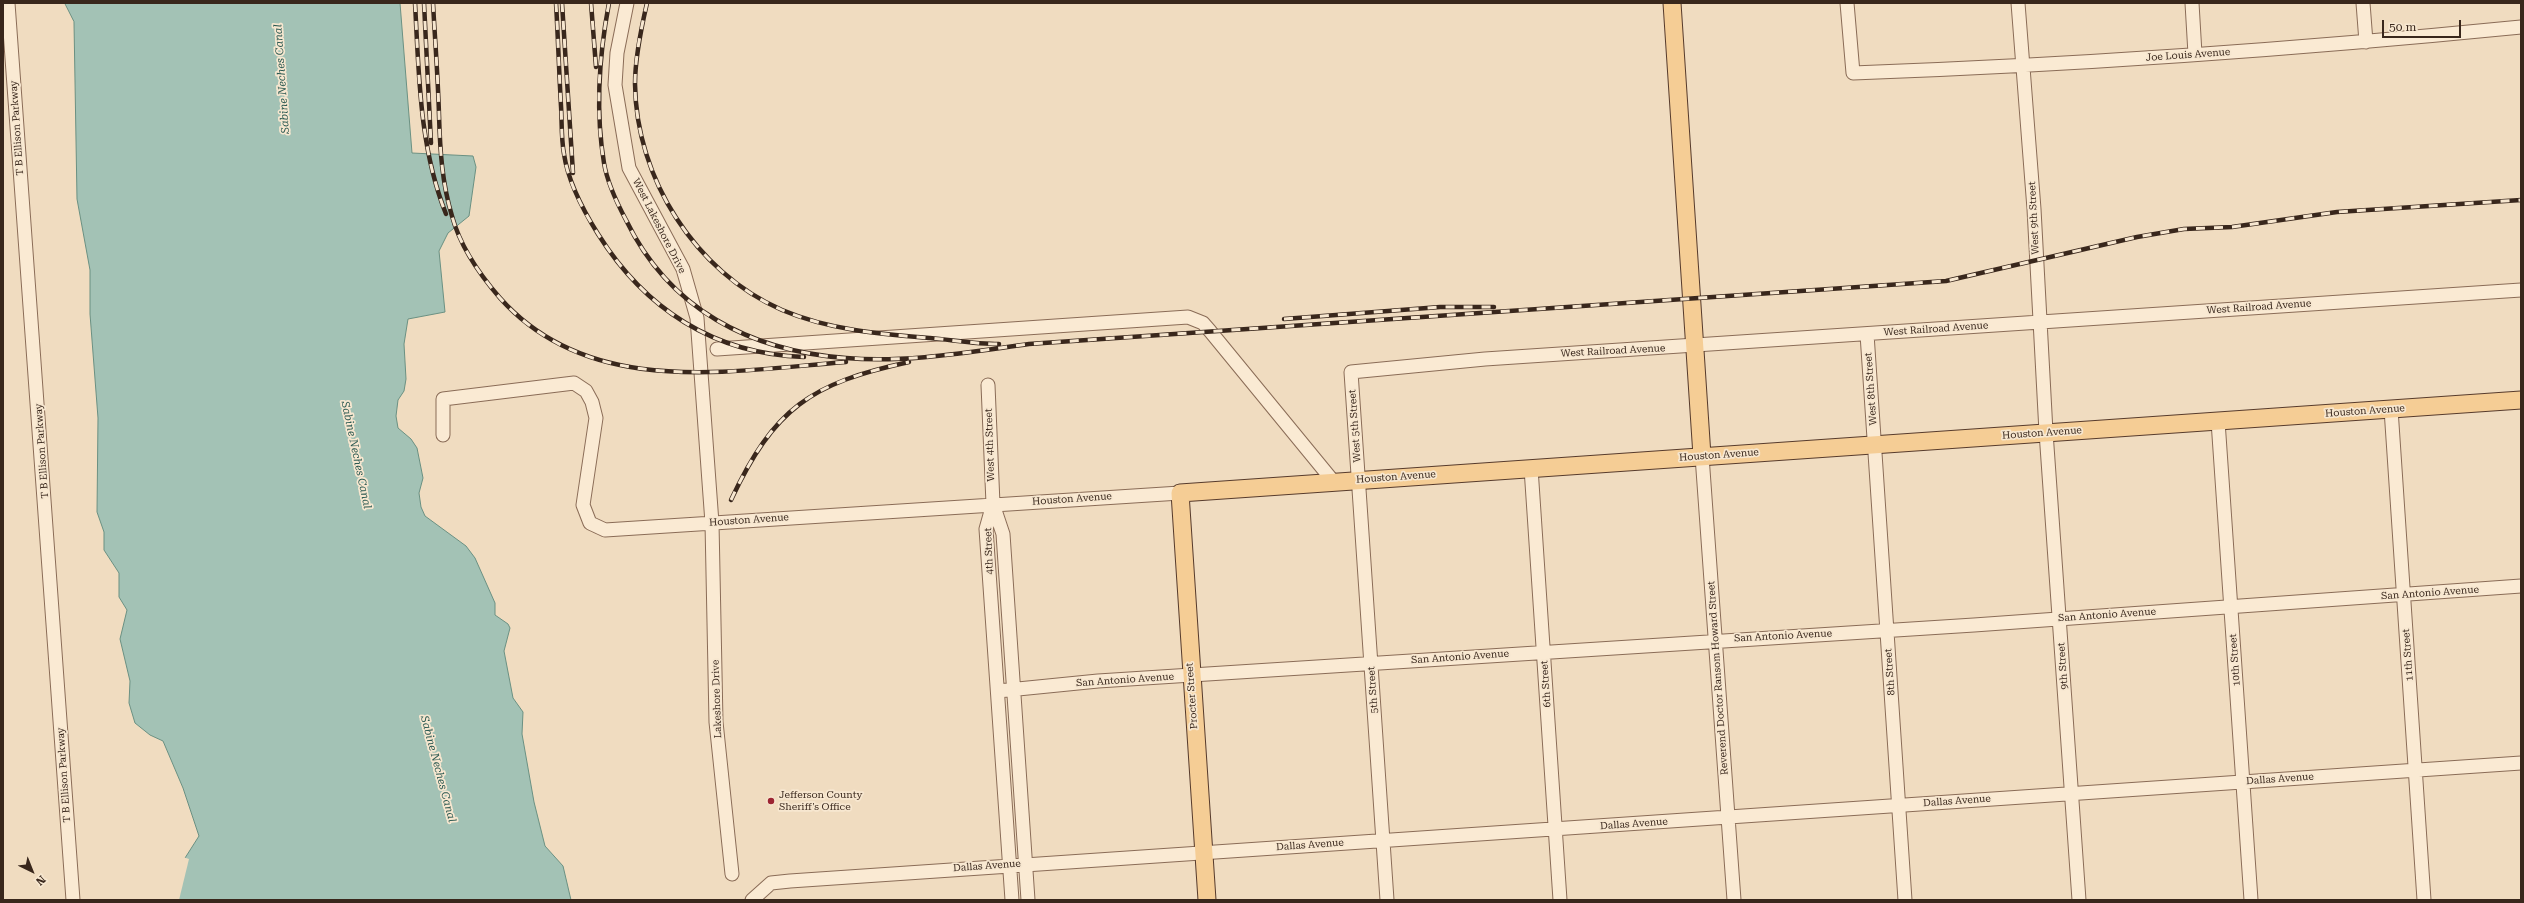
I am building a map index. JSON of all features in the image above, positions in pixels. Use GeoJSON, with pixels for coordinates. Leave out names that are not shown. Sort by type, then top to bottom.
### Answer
{"type":"FeatureCollection","features":[{"type":"Feature","properties":{"kind":"main road"},"geometry":{"type":"LineString","coordinates":[[1672,3],[1702,456]]}},
{"type":"Feature","properties":{"kind":"main road","name":"Houston Avenue"},"geometry":{"type":"LineString","coordinates":[[1180,493],[2521,400]]}},
{"type":"Feature","properties":{"kind":"main road","name":"Procter Street"},"geometry":{"type":"LineString","coordinates":[[1180,493],[1190,675],[1207,900]]}},
{"type":"Feature","properties":{"kind":"street","name":"T B Ellison Parkway"},"geometry":{"type":"LineString","coordinates":[[8,3],[7,41],[72,900]]}},
{"type":"Feature","properties":{"kind":"street","name":"West Lakeshore Drive"},"geometry":{"type":"LineString","coordinates":[[627,3],[616,53],[615,85],[621,123],[629,168],[683,269],[697,318],[712,523]]}},
{"type":"Feature","properties":{"kind":"street","name":"Joe Louis Avenue"},"geometry":{"type":"LineString","coordinates":[[1847,3],[1853,73],[2022,67],[2366,42],[2521,26]]}},
{"type":"Feature","properties":{"kind":"street","name":"West 9th Street"},"geometry":{"type":"LineString","coordinates":[[2018,3],[2034,209],[2046,432]]}},
{"type":"Feature","properties":{"kind":"street"},"geometry":{"type":"LineString","coordinates":[[2192,3],[2195,54]]}},
{"type":"Feature","properties":{"kind":"street"},"geometry":{"type":"LineString","coordinates":[[2363,3],[2366,42]]}},
{"type":"Feature","properties":{"kind":"street","name":"West Railroad Avenue"},"geometry":{"type":"LineString","coordinates":[[1351,372],[1485,358],[1695,346],[2521,290]]}},
{"type":"Feature","properties":{"kind":"street"},"geometry":{"type":"LineString","coordinates":[[717,349],[1188,317],[1203,323],[1333,482]]}},
{"type":"Feature","properties":{"kind":"street","name":"West 8th Street"},"geometry":{"type":"LineString","coordinates":[[1867,334],[1874,444]]}},
{"type":"Feature","properties":{"kind":"street","name":"West 5th Street"},"geometry":{"type":"LineString","coordinates":[[1351,372],[1358,480]]}},
{"type":"Feature","properties":{"kind":"street","name":"Houston Avenue"},"geometry":{"type":"LineString","coordinates":[[443,435],[443,399],[574,383],[586,391],[592,402],[596,418],[583,505],[590,523],[605,530],[1180,493]]}},
{"type":"Feature","properties":{"kind":"street","name":"West 4th Street"},"geometry":{"type":"LineString","coordinates":[[988,385],[993,504]]}},
{"type":"Feature","properties":{"kind":"street","name":"11th Street"},"geometry":{"type":"LineString","coordinates":[[2391,409],[2424,900]]}},
{"type":"Feature","properties":{"kind":"street","name":"10th Street"},"geometry":{"type":"LineString","coordinates":[[2218,421],[2251,900]]}},
{"type":"Feature","properties":{"kind":"street","name":"9th Street"},"geometry":{"type":"LineString","coordinates":[[2046,432],[2079,900]]}},
{"type":"Feature","properties":{"kind":"street","name":"8th Street"},"geometry":{"type":"LineString","coordinates":[[1874,444],[1905,900]]}},
{"type":"Feature","properties":{"kind":"street","name":"Reverend Doctor Ransom Howard Street"},"geometry":{"type":"LineString","coordinates":[[1702,456],[1734,900]]}},
{"type":"Feature","properties":{"kind":"street","name":"6th Street"},"geometry":{"type":"LineString","coordinates":[[1531,468],[1560,900]]}},
{"type":"Feature","properties":{"kind":"street","name":"5th Street"},"geometry":{"type":"LineString","coordinates":[[1358,480],[1387,900]]}},
{"type":"Feature","properties":{"kind":"street","name":"4th Street"},"geometry":{"type":"LineString","coordinates":[[993,504],[1003,534],[1028,900]]}},
{"type":"Feature","properties":{"kind":"street","name":"4th Street"},"geometry":{"type":"LineString","coordinates":[[993,504],[986,529],[1012,900]]}},
{"type":"Feature","properties":{"kind":"street","name":"Lakeshore Drive"},"geometry":{"type":"LineString","coordinates":[[712,523],[716,722],[732,874]]}},
{"type":"Feature","properties":{"kind":"street","name":"San Antonio Avenue"},"geometry":{"type":"LineString","coordinates":[[998,691],[1190,675],[2060,619],[2521,586]]}},
{"type":"Feature","properties":{"kind":"street","name":"Dallas Avenue"},"geometry":{"type":"LineString","coordinates":[[752,900],[772,883],[790,880],[1010,864],[1728,818],[2521,763]]}},
{"type":"Feature","properties":{"kind":"water","name":"Sabine Neches Canal"},"geometry":{"type":"Polygon","coordinates":[[[65,3],[400,3],[412,153],[473,156],[476,167],[469,216],[448,233],[439,251],[445,312],[408,319],[404,344],[406,379],[404,391],[398,400],[396,416],[398,428],[411,439],[417,448],[423,478],[419,493],[421,507],[425,516],[466,546],[475,558],[495,603],[495,615],[508,624],[510,628],[504,651],[513,698],[523,712],[522,734],[534,802],[545,846],[563,866],[571,900],[176,900],[185,858],[199,836],[183,788],[163,741],[150,735],[135,723],[129,703],[130,681],[120,639],[127,610],[119,597],[119,573],[104,550],[104,532],[97,512],[98,418],[90,314],[90,270],[77,199],[74,22],[65,3]]]}},
{"type":"Feature","properties":{"kind":"pier"},"geometry":{"type":"Polygon","coordinates":[[[183,857],[189,859],[179,900],[174,900],[183,857]]]}},
{"type":"Feature","properties":{"kind":"railway"},"geometry":{"type":"LineString","coordinates":[[415,3],[419,83],[425,136],[430,162],[446,214]]}},
{"type":"Feature","properties":{"kind":"railway"},"geometry":{"type":"LineString","coordinates":[[424,3],[431,143]]}},
{"type":"Feature","properties":{"kind":"railway"},"geometry":{"type":"LineString","coordinates":[[433,3],[441,154],[446,191],[452,216],[465,249],[485,280],[500,298],[536,330],[575,351],[617,365],[662,371],[708,372],[755,370],[846,362]]}},
{"type":"Feature","properties":{"kind":"railway"},"geometry":{"type":"LineString","coordinates":[[556,3],[563,148],[566,164],[573,185],[582,206],[598,234],[617,261],[637,284],[660,305],[685,322],[712,337],[740,347],[771,354],[804,357]]}},
{"type":"Feature","properties":{"kind":"railway"},"geometry":{"type":"LineString","coordinates":[[562,3],[573,173]]}},
{"type":"Feature","properties":{"kind":"railway"},"geometry":{"type":"LineString","coordinates":[[591,3],[596,67]]}},
{"type":"Feature","properties":{"kind":"railway"},"geometry":{"type":"LineString","coordinates":[[609,3],[599,83],[601,143],[607,178],[626,220],[644,251],[665,278],[689,301],[716,320],[746,335],[777,346],[811,354],[846,358],[915,358],[1029,344],[1946,281],[2137,237],[2184,229],[2232,227],[2337,212],[2521,200]]}},
{"type":"Feature","properties":{"kind":"railway"},"geometry":{"type":"LineString","coordinates":[[647,3],[637,53],[635,74],[638,119],[646,154],[659,187],[676,218],[698,247],[722,272],[751,293],[782,310],[800,317],[836,327],[892,335],[999,344]]}},
{"type":"Feature","properties":{"kind":"railway"},"geometry":{"type":"LineString","coordinates":[[1284,319],[1440,307],[1494,307]]}},
{"type":"Feature","properties":{"kind":"railway"},"geometry":{"type":"LineString","coordinates":[[731,500],[747,469],[763,443],[780,421],[799,404],[846,379],[909,362]]}},
{"type":"Feature","properties":{"kind":"place","name":"Jefferson County Sheriff's Office"},"geometry":{"type":"Point","coordinates":[771,801]}}]}
